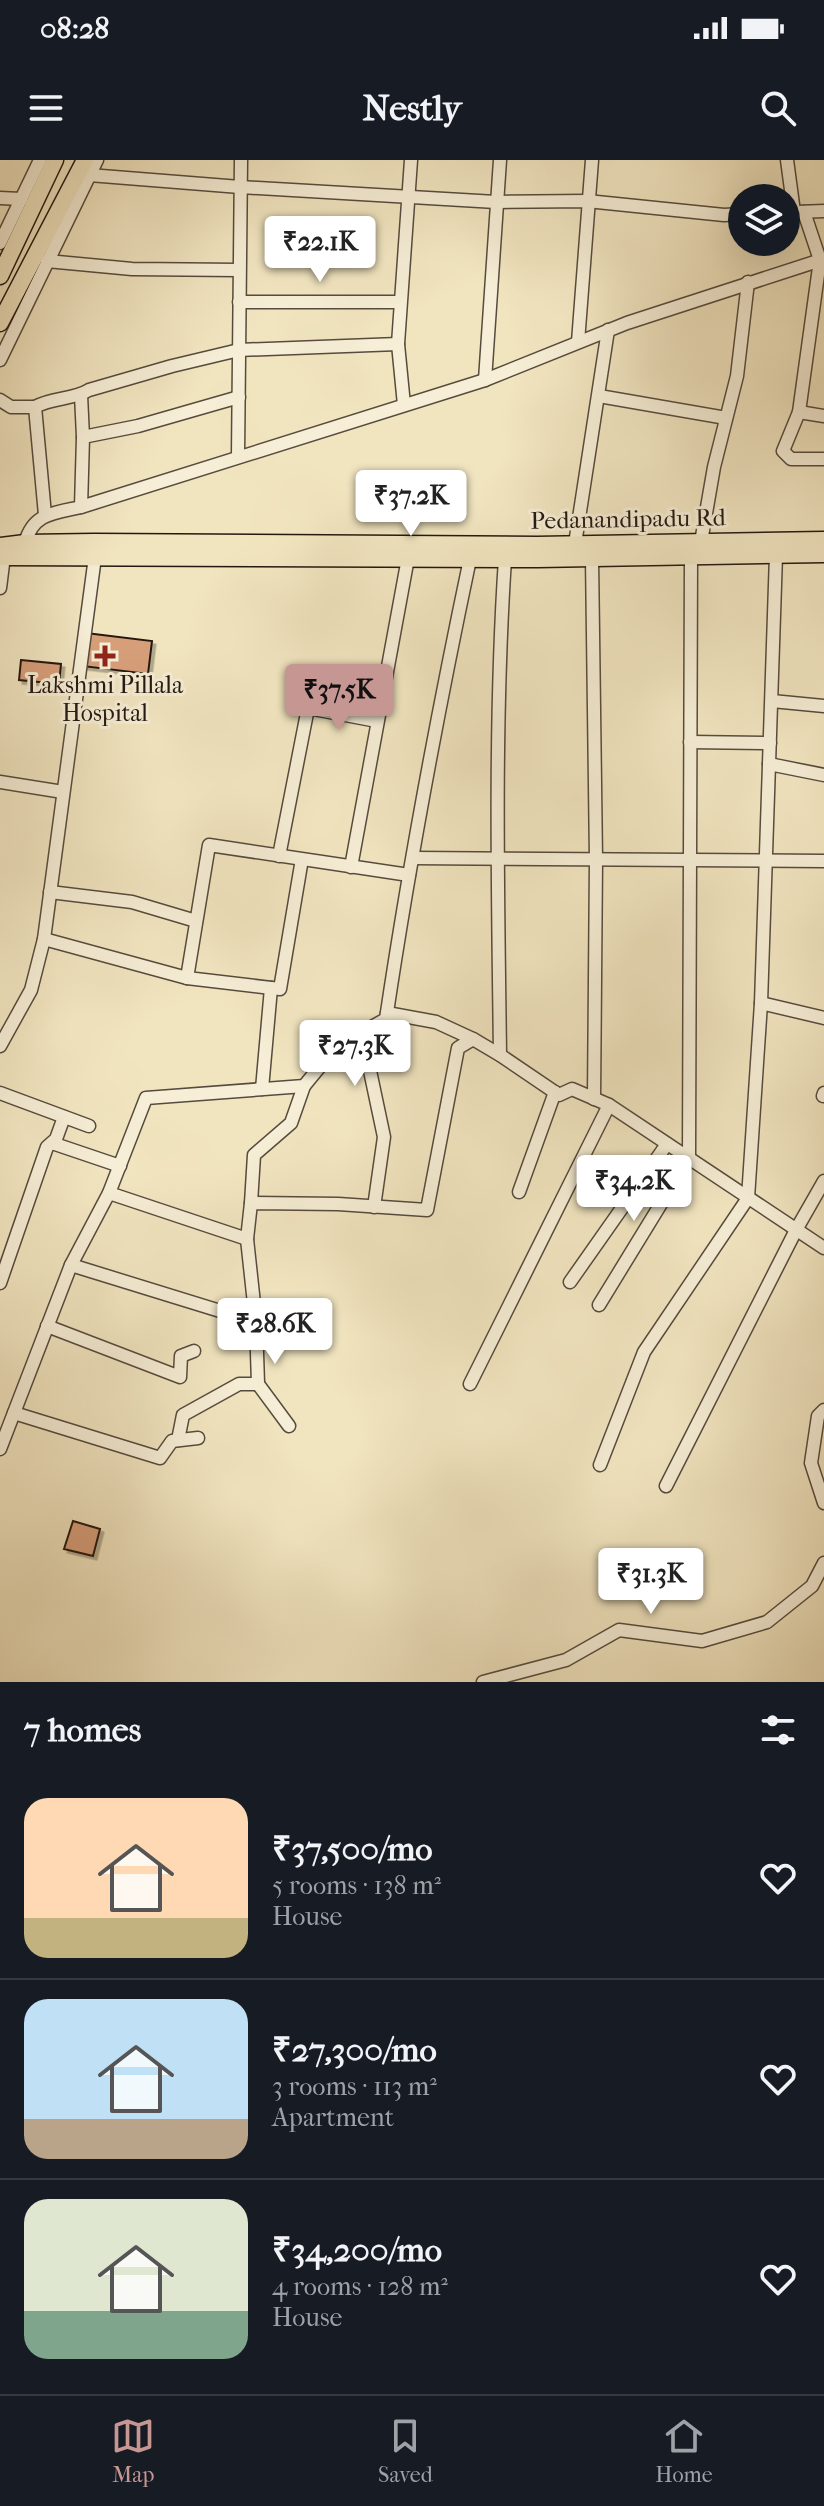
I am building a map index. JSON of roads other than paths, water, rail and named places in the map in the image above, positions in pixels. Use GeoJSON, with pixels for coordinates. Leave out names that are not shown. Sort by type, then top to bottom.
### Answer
{"type":"FeatureCollection","features":[{"type":"Feature","properties":{"kind":"main road"},"geometry":{"type":"LineString","coordinates":[[0,276],[55,160]]}},
{"type":"Feature","properties":{"kind":"main road"},"geometry":{"type":"LineString","coordinates":[[0,323],[87,167]]}},
{"type":"Feature","properties":{"kind":"main road","name":"Pedanandipadu Rd"},"geometry":{"type":"LineString","coordinates":[[1,553],[25,543],[575,544],[824,540]]}},
{"type":"Feature","properties":{"kind":"main road","name":"Pedanandipadu Rd"},"geometry":{"type":"LineString","coordinates":[[1,553],[95,557],[470,559],[824,554]]}},
{"type":"Feature","properties":{"kind":"street"},"geometry":{"type":"LineString","coordinates":[[0,243],[40,160]]}},
{"type":"Feature","properties":{"kind":"street"},"geometry":{"type":"LineString","coordinates":[[0,360],[87,167],[97,160]]}},
{"type":"Feature","properties":{"kind":"street"},"geometry":{"type":"LineString","coordinates":[[238,456],[241,160]]}},
{"type":"Feature","properties":{"kind":"street"},"geometry":{"type":"LineString","coordinates":[[404,405],[398,344],[411,160]]}},
{"type":"Feature","properties":{"kind":"street"},"geometry":{"type":"LineString","coordinates":[[485,380],[500,160]]}},
{"type":"Feature","properties":{"kind":"street"},"geometry":{"type":"LineString","coordinates":[[578,342],[592,160]]}},
{"type":"Feature","properties":{"kind":"street"},"geometry":{"type":"LineString","coordinates":[[787,160],[790,184]]}},
{"type":"Feature","properties":{"kind":"street"},"geometry":{"type":"LineString","coordinates":[[87,167],[240,187],[496,202],[587,201],[728,215]]}},
{"type":"Feature","properties":{"kind":"street"},"geometry":{"type":"LineString","coordinates":[[0,198],[21,199]]}},
{"type":"Feature","properties":{"kind":"street"},"geometry":{"type":"LineString","coordinates":[[800,212],[824,211]]}},
{"type":"Feature","properties":{"kind":"street"},"geometry":{"type":"LineString","coordinates":[[800,222],[822,260],[799,412],[783,451],[791,459],[824,459]]}},
{"type":"Feature","properties":{"kind":"street"},"geometry":{"type":"LineString","coordinates":[[25,543],[29,529],[45,515],[81,507],[485,380],[608,330],[822,260]]}},
{"type":"Feature","properties":{"kind":"street"},"geometry":{"type":"LineString","coordinates":[[47,261],[132,269],[239,270]]}},
{"type":"Feature","properties":{"kind":"street"},"geometry":{"type":"LineString","coordinates":[[701,542],[714,467],[737,376],[748,282]]}},
{"type":"Feature","properties":{"kind":"street"},"geometry":{"type":"LineString","coordinates":[[239,302],[400,302]]}},
{"type":"Feature","properties":{"kind":"street"},"geometry":{"type":"LineString","coordinates":[[575,544],[608,330]]}},
{"type":"Feature","properties":{"kind":"street"},"geometry":{"type":"LineString","coordinates":[[0,400],[11,407],[35,407],[172,366],[239,350],[398,344]]}},
{"type":"Feature","properties":{"kind":"street"},"geometry":{"type":"LineString","coordinates":[[81,395],[81,507]]}},
{"type":"Feature","properties":{"kind":"street"},"geometry":{"type":"LineString","coordinates":[[599,396],[726,418]]}},
{"type":"Feature","properties":{"kind":"street"},"geometry":{"type":"LineString","coordinates":[[83,437],[138,426],[239,397]]}},
{"type":"Feature","properties":{"kind":"street"},"geometry":{"type":"LineString","coordinates":[[35,407],[45,515]]}},
{"type":"Feature","properties":{"kind":"street"},"geometry":{"type":"LineString","coordinates":[[799,412],[824,416]]}},
{"type":"Feature","properties":{"kind":"street"},"geometry":{"type":"LineString","coordinates":[[0,588],[1,553]]}},
{"type":"Feature","properties":{"kind":"street"},"geometry":{"type":"LineString","coordinates":[[600,1465],[644,1352],[748,1198],[761,1003],[776,555]]}},
{"type":"Feature","properties":{"kind":"street"},"geometry":{"type":"LineString","coordinates":[[599,1305],[689,1158],[691,556]]}},
{"type":"Feature","properties":{"kind":"street"},"geometry":{"type":"LineString","coordinates":[[0,1046],[31,990],[44,939],[95,557]]}},
{"type":"Feature","properties":{"kind":"street"},"geometry":{"type":"LineString","coordinates":[[351,867],[408,558]]}},
{"type":"Feature","properties":{"kind":"street"},"geometry":{"type":"LineString","coordinates":[[592,558],[596,860],[594,1099]]}},
{"type":"Feature","properties":{"kind":"street"},"geometry":{"type":"LineString","coordinates":[[289,1426],[258,1384],[256,1322],[247,1239],[254,1155],[291,1123],[304,1086],[336,1047],[386,1019],[409,875],[470,559]]}},
{"type":"Feature","properties":{"kind":"street"},"geometry":{"type":"LineString","coordinates":[[500,1055],[498,859],[501,622],[505,559]]}},
{"type":"Feature","properties":{"kind":"street"},"geometry":{"type":"LineString","coordinates":[[772,701],[824,706]]}},
{"type":"Feature","properties":{"kind":"street"},"geometry":{"type":"LineString","coordinates":[[279,856],[308,708],[377,721]]}},
{"type":"Feature","properties":{"kind":"street"},"geometry":{"type":"LineString","coordinates":[[690,742],[770,743]]}},
{"type":"Feature","properties":{"kind":"street"},"geometry":{"type":"LineString","coordinates":[[769,764],[824,775]]}},
{"type":"Feature","properties":{"kind":"street"},"geometry":{"type":"LineString","coordinates":[[0,782],[63,792]]}},
{"type":"Feature","properties":{"kind":"street"},"geometry":{"type":"LineString","coordinates":[[187,978],[209,845],[409,875]]}},
{"type":"Feature","properties":{"kind":"street"},"geometry":{"type":"LineString","coordinates":[[413,858],[824,861]]}},
{"type":"Feature","properties":{"kind":"street"},"geometry":{"type":"LineString","coordinates":[[44,939],[187,978],[280,989],[302,859]]}},
{"type":"Feature","properties":{"kind":"street"},"geometry":{"type":"LineString","coordinates":[[50,892],[132,902],[196,921]]}},
{"type":"Feature","properties":{"kind":"street"},"geometry":{"type":"LineString","coordinates":[[262,1089],[271,988]]}},
{"type":"Feature","properties":{"kind":"street"},"geometry":{"type":"LineString","coordinates":[[761,1003],[824,1018]]}},
{"type":"Feature","properties":{"kind":"street"},"geometry":{"type":"LineString","coordinates":[[387,1013],[436,1022],[500,1055],[559,1095],[572,1089],[609,1105],[824,1248]]}},
{"type":"Feature","properties":{"kind":"street"},"geometry":{"type":"LineString","coordinates":[[362,1033],[384,1137],[374,1207]]}},
{"type":"Feature","properties":{"kind":"street"},"geometry":{"type":"LineString","coordinates":[[251,1203],[427,1210],[458,1048],[473,1039]]}},
{"type":"Feature","properties":{"kind":"street"},"geometry":{"type":"LineString","coordinates":[[0,1449],[71,1265],[109,1193],[146,1098],[304,1086]]}},
{"type":"Feature","properties":{"kind":"street"},"geometry":{"type":"LineString","coordinates":[[519,1192],[555,1092]]}},
{"type":"Feature","properties":{"kind":"street"},"geometry":{"type":"LineString","coordinates":[[0,1093],[89,1126]]}},
{"type":"Feature","properties":{"kind":"street"},"geometry":{"type":"LineString","coordinates":[[470,1384],[609,1105]]}},
{"type":"Feature","properties":{"kind":"street"},"geometry":{"type":"LineString","coordinates":[[0,1283],[47,1147],[56,1139],[64,1117]]}},
{"type":"Feature","properties":{"kind":"street"},"geometry":{"type":"LineString","coordinates":[[52,1143],[120,1166]]}},
{"type":"Feature","properties":{"kind":"street"},"geometry":{"type":"LineString","coordinates":[[570,1282],[667,1144]]}},
{"type":"Feature","properties":{"kind":"street"},"geometry":{"type":"LineString","coordinates":[[666,1486],[824,1181]]}},
{"type":"Feature","properties":{"kind":"street"},"geometry":{"type":"LineString","coordinates":[[109,1193],[247,1239]]}},
{"type":"Feature","properties":{"kind":"street"},"geometry":{"type":"LineString","coordinates":[[71,1265],[256,1322]]}},
{"type":"Feature","properties":{"kind":"street"},"geometry":{"type":"LineString","coordinates":[[47,1326],[180,1377],[181,1356],[194,1351]]}},
{"type":"Feature","properties":{"kind":"street"},"geometry":{"type":"LineString","coordinates":[[178,1440],[183,1415],[239,1384],[258,1384]]}},
{"type":"Feature","properties":{"kind":"street"},"geometry":{"type":"LineString","coordinates":[[824,1410],[818,1416],[811,1463],[824,1503]]}},
{"type":"Feature","properties":{"kind":"street"},"geometry":{"type":"LineString","coordinates":[[14,1413],[160,1458],[172,1441],[198,1438]]}},
{"type":"Feature","properties":{"kind":"street"},"geometry":{"type":"LineString","coordinates":[[483,1682],[566,1660],[619,1630],[702,1641],[767,1622],[812,1586],[824,1563]]}},
{"type":"Feature","properties":{"kind":"place","name":"Lakshmi Pillala Hospital"},"geometry":{"type":"Point","coordinates":[105,656]}}]}
